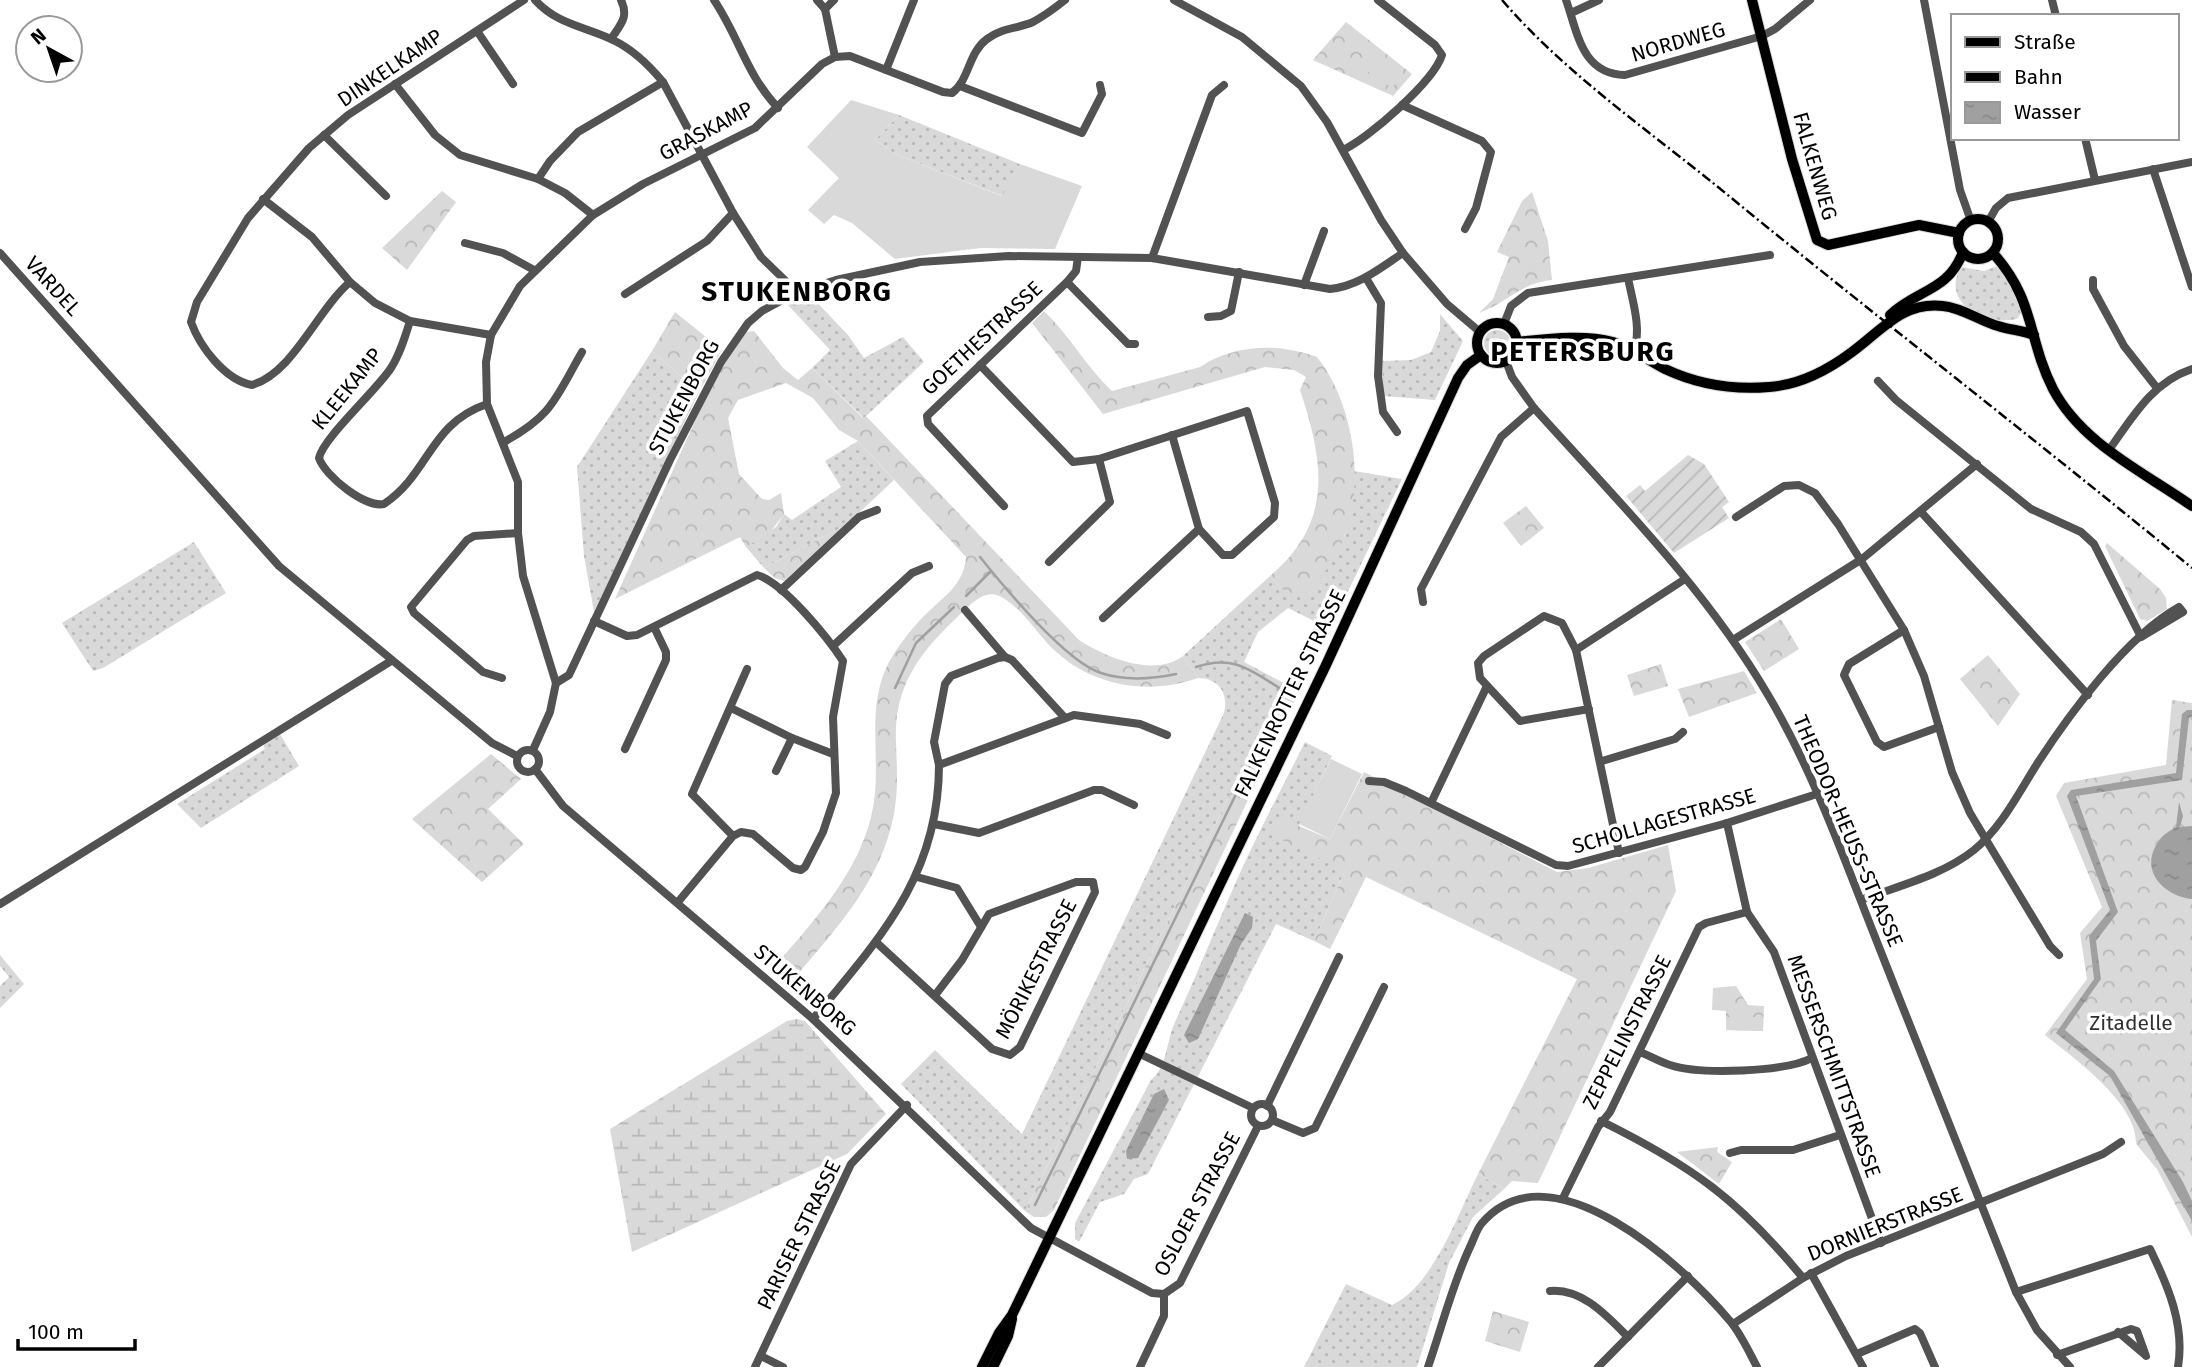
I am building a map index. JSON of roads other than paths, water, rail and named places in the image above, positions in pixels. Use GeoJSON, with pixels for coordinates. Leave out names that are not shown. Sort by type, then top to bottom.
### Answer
{"type":"FeatureCollection","features":[{"type":"Feature","properties":{"kind":"main road","name":"FALKENWEG"},"geometry":{"type":"LineString","coordinates":[[1752,0],[1785,134],[1817,240],[1828,245],[1919,225],[1959,233]]}},
{"type":"Feature","properties":{"kind":"main road"},"geometry":{"type":"LineString","coordinates":[[1517,342],[1584,338],[1611,341],[1634,349],[1663,368],[1691,380],[1730,387],[1770,387],[1804,380],[1818,373],[1852,352],[1905,302],[1940,286],[1949,277],[1963,252],[1959,233],[1970,221],[1988,222],[1998,236],[1993,253]]}},
{"type":"Feature","properties":{"kind":"main road"},"geometry":{"type":"LineString","coordinates":[[1963,252],[1974,259],[1993,253]]}},
{"type":"Feature","properties":{"kind":"main road"},"geometry":{"type":"LineString","coordinates":[[1993,253],[2015,279],[2029,312],[2047,376],[2062,405],[2084,430],[2109,450],[2192,506]]}},
{"type":"Feature","properties":{"kind":"main road"},"geometry":{"type":"LineString","coordinates":[[1873,334],[1899,315],[1923,306],[1947,306],[1989,323],[2034,335]]}},
{"type":"Feature","properties":{"kind":"main road"},"geometry":{"type":"LineString","coordinates":[[1989,323],[2013,323],[2029,312]]}},
{"type":"Feature","properties":{"kind":"main road"},"geometry":{"type":"LineString","coordinates":[[1491,323],[1504,324],[1514,331],[1517,342],[1514,353],[1506,361],[1492,362],[1481,355],[1477,344],[1480,332],[1491,323]]}},
{"type":"Feature","properties":{"kind":"main road","name":"FALKENROTTER STRASSE"},"geometry":{"type":"LineString","coordinates":[[982,1367],[999,1333],[1013,1315],[1140,1054],[1326,665],[1452,390],[1467,365],[1481,355]]}},
{"type":"Feature","properties":{"kind":"main road","name":"FALKENROTTER STRASSE"},"geometry":{"type":"LineString","coordinates":[[992,1367],[1008,1336],[1013,1315]]}},
{"type":"Feature","properties":{"kind":"street","name":"DINKELKAMP"},"geometry":{"type":"LineString","coordinates":[[350,282],[328,302],[272,377],[252,385],[233,377],[205,349],[191,322],[204,291],[248,218],[324,135],[395,84],[524,0]]}},
{"type":"Feature","properties":{"kind":"street"},"geometry":{"type":"LineString","coordinates":[[535,0],[559,21],[611,39],[632,52],[663,82],[733,213],[761,257],[797,292]]}},
{"type":"Feature","properties":{"kind":"street"},"geometry":{"type":"LineString","coordinates":[[611,39],[625,18],[626,11],[621,0]]}},
{"type":"Feature","properties":{"kind":"street"},"geometry":{"type":"LineString","coordinates":[[715,0],[731,26],[753,79],[778,108]]}},
{"type":"Feature","properties":{"kind":"street"},"geometry":{"type":"LineString","coordinates":[[817,0],[825,9],[835,57],[850,56],[943,92],[952,93],[960,86],[971,58],[988,38],[999,31],[1032,22],[1065,0]]}},
{"type":"Feature","properties":{"kind":"street"},"geometry":{"type":"LineString","coordinates":[[825,9],[834,0]]}},
{"type":"Feature","properties":{"kind":"street"},"geometry":{"type":"LineString","coordinates":[[886,70],[914,0]]}},
{"type":"Feature","properties":{"kind":"street"},"geometry":{"type":"LineString","coordinates":[[1174,0],[1242,37],[1277,63],[1307,94],[1403,253],[1447,304],[1480,332]]}},
{"type":"Feature","properties":{"kind":"street"},"geometry":{"type":"LineString","coordinates":[[1343,150],[1373,132],[1402,105],[1442,55],[1435,45],[1378,0]]}},
{"type":"Feature","properties":{"kind":"street","name":"NORDWEG"},"geometry":{"type":"LineString","coordinates":[[1566,0],[1585,56],[1598,70],[1612,75],[1625,75],[1762,36],[1775,29],[1810,0]]}},
{"type":"Feature","properties":{"kind":"street"},"geometry":{"type":"LineString","coordinates":[[1571,13],[1600,0]]}},
{"type":"Feature","properties":{"kind":"street"},"geometry":{"type":"LineString","coordinates":[[1924,0],[1960,190],[1970,221]]}},
{"type":"Feature","properties":{"kind":"street"},"geometry":{"type":"LineString","coordinates":[[477,31],[513,84]]}},
{"type":"Feature","properties":{"kind":"street","name":"GRASKAMP"},"geometry":{"type":"LineString","coordinates":[[556,683],[523,576],[518,533],[517,482],[504,442],[487,404],[485,362],[491,335],[509,301],[534,270],[593,215],[643,184],[755,128],[822,64],[835,57]]}},
{"type":"Feature","properties":{"kind":"street"},"geometry":{"type":"LineString","coordinates":[[538,180],[550,161],[578,132],[663,82]]}},
{"type":"Feature","properties":{"kind":"street"},"geometry":{"type":"LineString","coordinates":[[395,84],[435,135],[460,155],[538,180],[565,193],[593,215]]}},
{"type":"Feature","properties":{"kind":"street"},"geometry":{"type":"LineString","coordinates":[[960,86],[1082,134],[1102,94],[1100,85]]}},
{"type":"Feature","properties":{"kind":"street"},"geometry":{"type":"LineString","coordinates":[[1152,258],[1212,95],[1224,85]]}},
{"type":"Feature","properties":{"kind":"street"},"geometry":{"type":"LineString","coordinates":[[1402,105],[1482,141],[1492,152],[1476,208],[1465,229]]}},
{"type":"Feature","properties":{"kind":"street"},"geometry":{"type":"LineString","coordinates":[[324,135],[386,196]]}},
{"type":"Feature","properties":{"kind":"street"},"geometry":{"type":"LineString","coordinates":[[2085,140],[2095,180]]}},
{"type":"Feature","properties":{"kind":"street"},"geometry":{"type":"LineString","coordinates":[[1988,222],[1996,208],[2008,198],[2192,162]]}},
{"type":"Feature","properties":{"kind":"street"},"geometry":{"type":"LineString","coordinates":[[2153,169],[2192,287]]}},
{"type":"Feature","properties":{"kind":"street"},"geometry":{"type":"LineString","coordinates":[[263,199],[312,237],[350,282],[375,303],[410,321],[491,335]]}},
{"type":"Feature","properties":{"kind":"street"},"geometry":{"type":"LineString","coordinates":[[625,294],[707,241],[733,213]]}},
{"type":"Feature","properties":{"kind":"street"},"geometry":{"type":"LineString","coordinates":[[1304,285],[1324,231]]}},
{"type":"Feature","properties":{"kind":"street"},"geometry":{"type":"LineString","coordinates":[[465,243],[503,253],[534,270]]}},
{"type":"Feature","properties":{"kind":"street","name":"VARDEL"},"geometry":{"type":"LineString","coordinates":[[0,253],[80,342]]}},
{"type":"Feature","properties":{"kind":"street","name":"STUKENBORG"},"geometry":{"type":"LineString","coordinates":[[533,750],[550,712],[556,683],[569,675],[670,460],[734,340],[762,311],[797,292],[836,280],[920,262],[1009,256],[1152,258],[1330,289],[1346,287],[1366,278],[1403,253]]}},
{"type":"Feature","properties":{"kind":"street"},"geometry":{"type":"LineString","coordinates":[[1504,324],[1511,306],[1528,293],[1770,255]]}},
{"type":"Feature","properties":{"kind":"street","name":"GOETHESTRASSE"},"geometry":{"type":"LineString","coordinates":[[1004,506],[928,424],[927,416],[1067,282],[1076,271],[1078,257]]}},
{"type":"Feature","properties":{"kind":"street"},"geometry":{"type":"LineString","coordinates":[[1208,317],[1221,316],[1231,311],[1239,272]]}},
{"type":"Feature","properties":{"kind":"street"},"geometry":{"type":"LineString","coordinates":[[1366,278],[1381,303],[1378,376],[1383,412],[1397,432]]}},
{"type":"Feature","properties":{"kind":"street"},"geometry":{"type":"LineString","coordinates":[[1628,278],[1637,343],[1634,349]]}},
{"type":"Feature","properties":{"kind":"street"},"geometry":{"type":"LineString","coordinates":[[2093,280],[2093,289],[2124,346],[2157,388]]}},
{"type":"Feature","properties":{"kind":"street"},"geometry":{"type":"LineString","coordinates":[[1067,282],[1128,344],[1135,344]]}},
{"type":"Feature","properties":{"kind":"street","name":"KLEEKAMP"},"geometry":{"type":"LineString","coordinates":[[410,321],[391,367],[360,408],[324,443],[319,458],[325,470],[363,501],[370,505],[384,504],[428,457],[447,427],[471,410],[487,404]]}},
{"type":"Feature","properties":{"kind":"street","name":"STUKENBORG"},"geometry":{"type":"LineString","coordinates":[[80,342],[279,566],[391,662],[502,750],[517,756],[521,770],[535,769],[563,806],[813,1019],[907,1105],[998,1197],[1050,1241]]}},
{"type":"Feature","properties":{"kind":"street"},"geometry":{"type":"LineString","coordinates":[[504,442],[533,426],[548,411],[582,352]]}},
{"type":"Feature","properties":{"kind":"street","name":"THEODOR-HEUSS-STRASSE"},"geometry":{"type":"LineString","coordinates":[[1506,361],[1512,377],[1534,408],[1685,579],[1733,640],[1781,718],[1817,794],[1861,900],[2016,1292],[2037,1330],[2067,1366]]}},
{"type":"Feature","properties":{"kind":"street"},"geometry":{"type":"LineString","coordinates":[[979,365],[1066,458],[1073,462],[1099,459],[1172,435],[1247,411],[1275,503],[1274,517],[1232,555],[1223,555],[1199,529],[1172,435]]}},
{"type":"Feature","properties":{"kind":"street"},"geometry":{"type":"LineString","coordinates":[[2109,450],[2134,413],[2157,388],[2192,369]]}},
{"type":"Feature","properties":{"kind":"street"},"geometry":{"type":"LineString","coordinates":[[1878,381],[1896,400],[2031,509],[2081,532],[2094,544],[2141,637]]}},
{"type":"Feature","properties":{"kind":"street"},"geometry":{"type":"LineString","coordinates":[[1423,602],[1420,589],[1501,437],[1534,408]]}},
{"type":"Feature","properties":{"kind":"street"},"geometry":{"type":"LineString","coordinates":[[1049,562],[1110,502],[1099,459]]}},
{"type":"Feature","properties":{"kind":"street"},"geometry":{"type":"LineString","coordinates":[[1733,640],[1863,559],[1922,513],[1977,464]]}},
{"type":"Feature","properties":{"kind":"street"},"geometry":{"type":"LineString","coordinates":[[1736,517],[1784,485],[1799,485],[1815,493],[1863,559],[1904,630],[1924,676],[1952,772],[1985,840],[2050,947],[2059,955]]}},
{"type":"Feature","properties":{"kind":"street"},"geometry":{"type":"LineString","coordinates":[[781,590],[859,517],[877,510]]}},
{"type":"Feature","properties":{"kind":"street"},"geometry":{"type":"LineString","coordinates":[[1922,513],[2088,695]]}},
{"type":"Feature","properties":{"kind":"street"},"geometry":{"type":"LineString","coordinates":[[1103,618],[1199,529]]}},
{"type":"Feature","properties":{"kind":"street"},"geometry":{"type":"LineString","coordinates":[[502,678],[483,672],[414,614],[411,607],[467,540],[474,536],[518,533]]}},
{"type":"Feature","properties":{"kind":"street"},"geometry":{"type":"LineString","coordinates":[[833,646],[912,573],[929,566]]}},
{"type":"Feature","properties":{"kind":"street"},"geometry":{"type":"LineString","coordinates":[[594,621],[627,636],[654,627],[746,578],[757,575],[768,578],[781,590],[833,646],[844,667],[833,717],[836,793],[823,832],[806,867],[801,870],[793,869],[753,834],[741,832],[733,836],[678,902]]}},
{"type":"Feature","properties":{"kind":"street"},"geometry":{"type":"LineString","coordinates":[[1576,650],[1685,579]]}},
{"type":"Feature","properties":{"kind":"street"},"geometry":{"type":"LineString","coordinates":[[965,610],[1005,657],[1065,718]]}},
{"type":"Feature","properties":{"kind":"street"},"geometry":{"type":"LineString","coordinates":[[1861,900],[1955,862],[1985,840],[1998,826],[2059,731],[2088,695],[2141,637],[2181,610]]}},
{"type":"Feature","properties":{"kind":"street"},"geometry":{"type":"LineString","coordinates":[[1589,709],[1520,721],[1487,686],[1476,669],[1483,656],[1544,616],[1562,623],[1576,650],[1602,761],[1619,853]]}},
{"type":"Feature","properties":{"kind":"street"},"geometry":{"type":"LineString","coordinates":[[625,749],[666,660],[666,652],[654,627]]}},
{"type":"Feature","properties":{"kind":"street"},"geometry":{"type":"LineString","coordinates":[[1904,630],[1849,664],[1844,675],[1877,742],[1884,747],[1938,727]]}},
{"type":"Feature","properties":{"kind":"street"},"geometry":{"type":"LineString","coordinates":[[813,1019],[877,943],[917,877],[934,824],[940,765],[934,741],[945,684],[951,676],[1005,657]]}},
{"type":"Feature","properties":{"kind":"street"},"geometry":{"type":"LineString","coordinates":[[0,904],[391,662]]}},
{"type":"Feature","properties":{"kind":"street"},"geometry":{"type":"LineString","coordinates":[[733,836],[692,794],[747,669]]}},
{"type":"Feature","properties":{"kind":"street"},"geometry":{"type":"LineString","coordinates":[[1431,803],[1487,686]]}},
{"type":"Feature","properties":{"kind":"street"},"geometry":{"type":"LineString","coordinates":[[731,708],[792,738],[833,754]]}},
{"type":"Feature","properties":{"kind":"street"},"geometry":{"type":"LineString","coordinates":[[940,765],[1074,715],[1140,724],[1167,735]]}},
{"type":"Feature","properties":{"kind":"street"},"geometry":{"type":"LineString","coordinates":[[1602,761],[1675,739],[1683,732]]}},
{"type":"Feature","properties":{"kind":"street"},"geometry":{"type":"LineString","coordinates":[[776,771],[792,738]]}},
{"type":"Feature","properties":{"kind":"street"},"geometry":{"type":"LineString","coordinates":[[517,756],[524,750],[533,750],[539,759],[535,769]]}},
{"type":"Feature","properties":{"kind":"street","name":"SCHOLLAGESTRASSE"},"geometry":{"type":"LineString","coordinates":[[1369,781],[1384,782],[1431,803],[1556,865],[1582,865],[1817,794]]}},
{"type":"Feature","properties":{"kind":"street"},"geometry":{"type":"LineString","coordinates":[[934,824],[979,833],[1094,790],[1102,790],[1134,805]]}},
{"type":"Feature","properties":{"kind":"street","name":"MESSERSCHMITTSTRASSE"},"geometry":{"type":"LineString","coordinates":[[1727,823],[1747,912],[1774,952],[1881,1243]]}},
{"type":"Feature","properties":{"kind":"street"},"geometry":{"type":"LineString","coordinates":[[917,877],[957,888],[981,928]]}},
{"type":"Feature","properties":{"kind":"street","name":"MÖRIKESTRASSE"},"geometry":{"type":"LineString","coordinates":[[877,943],[992,1049],[1010,1055],[1020,1047],[1096,887],[1093,882],[1076,882],[994,912],[986,918],[962,960],[936,995]]}},
{"type":"Feature","properties":{"kind":"street","name":"ZEPPELINSTRASSE"},"geometry":{"type":"LineString","coordinates":[[1563,1198],[1601,1121],[1610,1112],[1699,927],[1747,912]]}},
{"type":"Feature","properties":{"kind":"street"},"geometry":{"type":"LineString","coordinates":[[1267,1106],[1339,957]]}},
{"type":"Feature","properties":{"kind":"street"},"geometry":{"type":"LineString","coordinates":[[1272,1120],[1303,1133],[1315,1128],[1384,987]]}},
{"type":"Feature","properties":{"kind":"street"},"geometry":{"type":"LineString","coordinates":[[1640,1052],[1672,1066],[1694,1068],[1789,1067],[1812,1058]]}},
{"type":"Feature","properties":{"kind":"street"},"geometry":{"type":"LineString","coordinates":[[1140,1054],[1253,1108],[1267,1106],[1272,1110],[1272,1120]]}},
{"type":"Feature","properties":{"kind":"street","name":"PARISER STRASSE"},"geometry":{"type":"LineString","coordinates":[[755,1367],[851,1164],[907,1105]]}},
{"type":"Feature","properties":{"kind":"street"},"geometry":{"type":"LineString","coordinates":[[1253,1108],[1252,1120],[1258,1126],[1266,1125],[1272,1120]]}},
{"type":"Feature","properties":{"kind":"street"},"geometry":{"type":"LineString","coordinates":[[1601,1121],[1661,1151],[1721,1191],[1759,1226],[1807,1275],[1863,1367]]}},
{"type":"Feature","properties":{"kind":"street","name":"OSLOER STRASSE"},"geometry":{"type":"LineString","coordinates":[[1050,1241],[1152,1293],[1164,1294],[1180,1283],[1258,1126]]}},
{"type":"Feature","properties":{"kind":"street"},"geometry":{"type":"LineString","coordinates":[[1730,1153],[1741,1150],[1793,1150],[1840,1135]]}},
{"type":"Feature","properties":{"kind":"street","name":"DORNIERSTRASSE"},"geometry":{"type":"LineString","coordinates":[[1733,1324],[1807,1275],[2103,1154],[2120,1142]]}},
{"type":"Feature","properties":{"kind":"street"},"geometry":{"type":"LineString","coordinates":[[1428,1367],[1460,1269],[1484,1221],[1521,1200],[1540,1196],[1563,1198],[1603,1215],[1637,1235],[1688,1276],[1733,1324],[1757,1367]]}},
{"type":"Feature","properties":{"kind":"street"},"geometry":{"type":"LineString","coordinates":[[2016,1292],[2150,1249],[2175,1305],[2180,1342],[2178,1367]]}},
{"type":"Feature","properties":{"kind":"street"},"geometry":{"type":"LineString","coordinates":[[1598,1367],[1688,1276]]}},
{"type":"Feature","properties":{"kind":"street"},"geometry":{"type":"LineString","coordinates":[[1550,1292],[1562,1290],[1587,1301],[1628,1337]]}},
{"type":"Feature","properties":{"kind":"street","name":"OSLOER STRASSE"},"geometry":{"type":"LineString","coordinates":[[1140,1367],[1164,1316],[1164,1294]]}},
{"type":"Feature","properties":{"kind":"street"},"geometry":{"type":"LineString","coordinates":[[1857,1354],[1915,1328],[1920,1333],[1935,1367]]}},
{"type":"Feature","properties":{"kind":"street"},"geometry":{"type":"LineString","coordinates":[[2057,1355],[2118,1332]]}},
{"type":"Feature","properties":{"kind":"street"},"geometry":{"type":"LineString","coordinates":[[761,1356],[783,1367]]}},
{"type":"Feature","properties":{"kind":"water"},"geometry":{"type":"Polygon","coordinates":[[[2192,710],[2192,716],[2189,718],[2182,780],[2076,796],[2118,912],[2096,941],[2101,979],[2065,1030],[2114,1071],[2183,1182],[2192,1201],[2192,1221],[2110,1076],[2056,1033],[2094,979],[2089,936],[2110,910],[2067,796],[2071,790],[2176,773],[2182,714],[2192,710]]]}},
{"type":"Feature","properties":{"kind":"water"},"geometry":{"type":"Polygon","coordinates":[[[2179,802],[2183,816],[2180,827],[2192,826],[2192,899],[2181,897],[2163,887],[2153,871],[2151,861],[2153,851],[2161,839],[2176,827],[2179,802]]]}},
{"type":"Feature","properties":{"kind":"water"},"geometry":{"type":"Polygon","coordinates":[[[1245,913],[1253,917],[1252,928],[1241,944],[1198,1039],[1189,1043],[1184,1035],[1245,913]]]}},
{"type":"Feature","properties":{"kind":"water"},"geometry":{"type":"Polygon","coordinates":[[[1164,1089],[1169,1100],[1138,1158],[1127,1159],[1126,1151],[1154,1094],[1164,1089]]]}},
{"type":"Feature","properties":{"kind":"waterway"},"geometry":{"type":"LineString","coordinates":[[980,557],[1036,622],[1087,666],[1110,676],[1129,678],[1176,674]]}},
{"type":"Feature","properties":{"kind":"waterway"},"geometry":{"type":"LineString","coordinates":[[966,596],[991,571]]}},
{"type":"Feature","properties":{"kind":"waterway"},"geometry":{"type":"LineString","coordinates":[[895,688],[916,643],[954,607]]}},
{"type":"Feature","properties":{"kind":"waterway"},"geometry":{"type":"LineString","coordinates":[[1035,1205],[1286,692],[1244,667],[1222,662],[1196,667]]}},
{"type":"Feature","properties":{"kind":"railway"},"geometry":{"type":"LineString","coordinates":[[1502,0],[1578,75],[2192,568]]}},
{"type":"Feature","properties":{"kind":"district","name":"STUKENBORG"},"geometry":{"type":"Point","coordinates":[797,291]}},
{"type":"Feature","properties":{"kind":"district","name":"PETERSBURG"},"geometry":{"type":"Point","coordinates":[1583,351]}},
{"type":"Feature","properties":{"kind":"park label","name":"Zitadelle"},"geometry":{"type":"Point","coordinates":[2131,1023]}}]}
